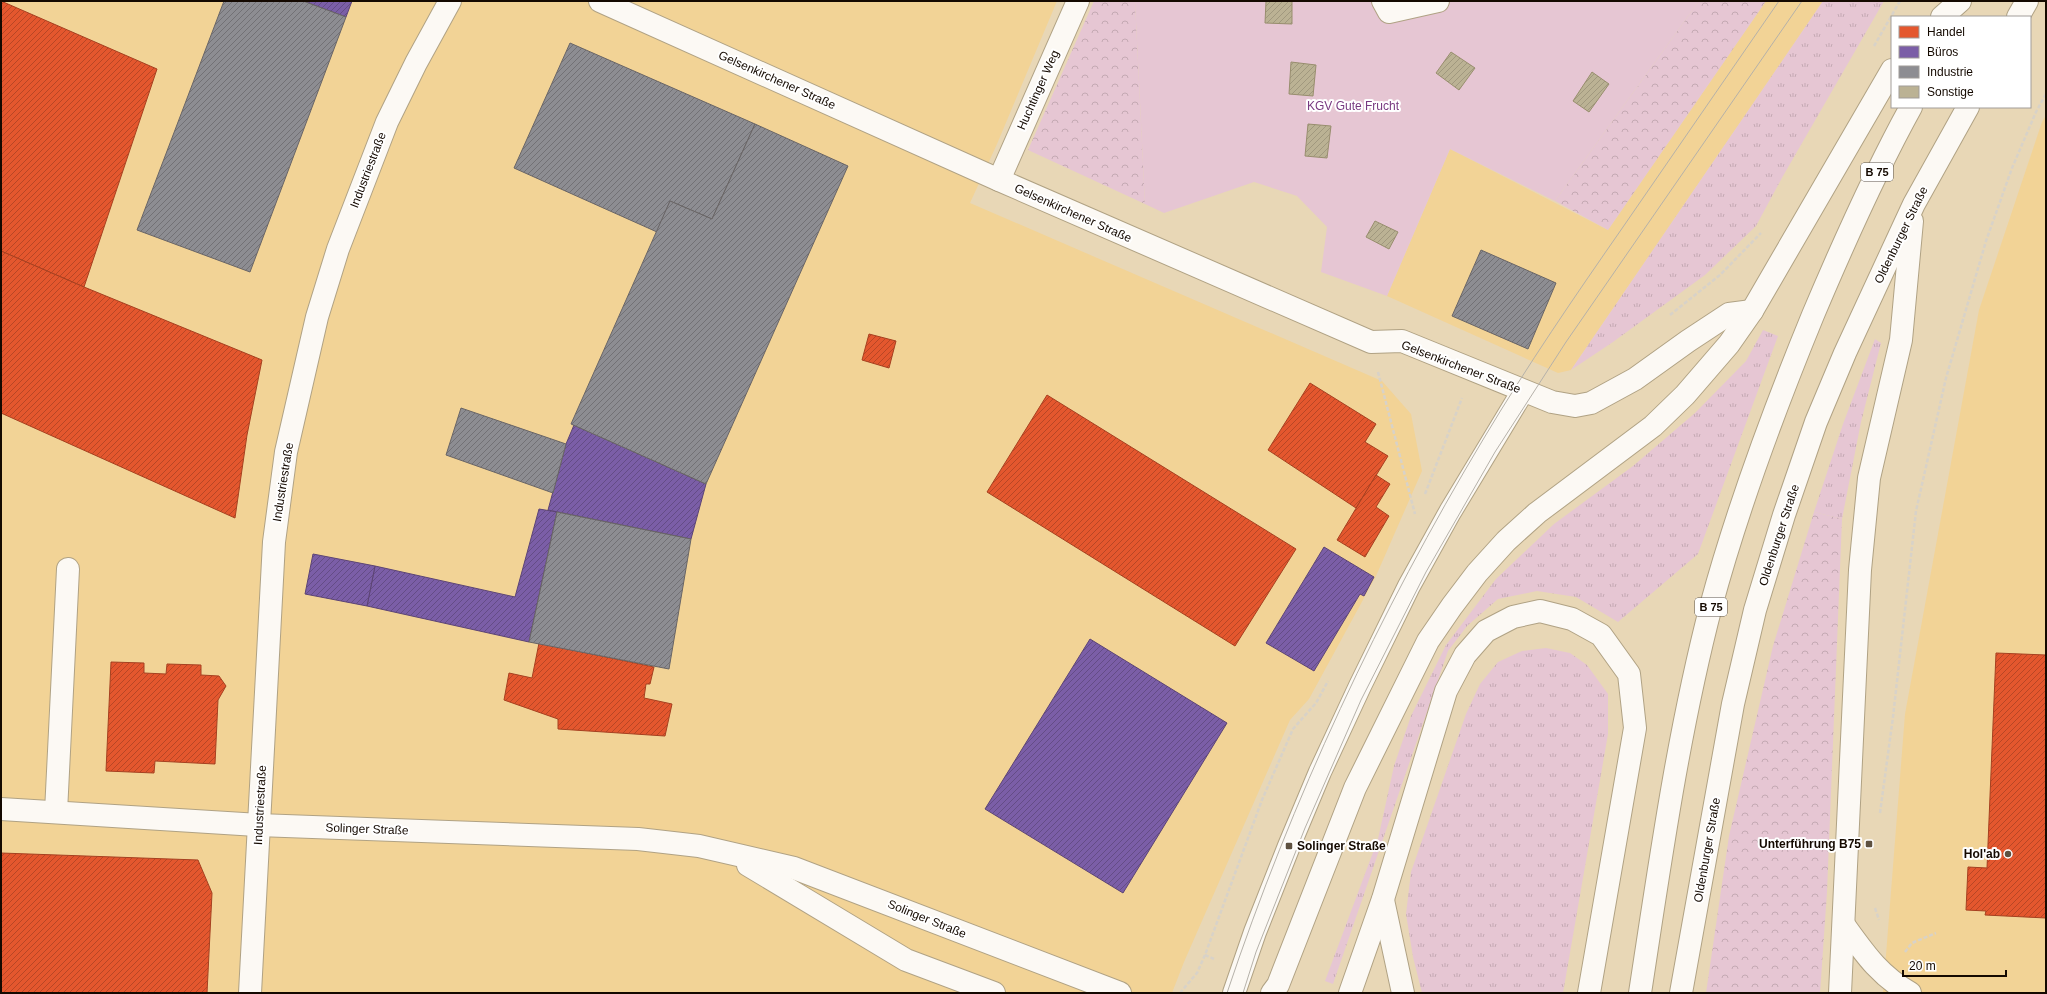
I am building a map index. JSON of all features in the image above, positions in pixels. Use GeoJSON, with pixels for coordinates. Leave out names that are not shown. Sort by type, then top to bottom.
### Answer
{"type":"FeatureCollection","features":[{"type":"Feature","properties":{"kind":"main road","name":"Industriestraße"},"geometry":{"type":"LineString","coordinates":[[250,993],[274,542],[286,452],[317,317],[338,249],[387,122],[416,63],[450,1]]}},
{"type":"Feature","properties":{"kind":"main road","name":"Gelsenkirchener Straße"},"geometry":{"type":"LineString","coordinates":[[600,1],[999,180],[1371,342],[1402,341],[1552,402],[1575,406],[1591,403],[1635,379],[1729,314],[1752,311]]}},
{"type":"Feature","properties":{"kind":"main road","name":"Huchtinger Weg"},"geometry":{"type":"LineString","coordinates":[[999,180],[1078,1]]}},
{"type":"Feature","properties":{"kind":"main road"},"geometry":{"type":"LineString","coordinates":[[1386,6],[1438,1]]}},
{"type":"Feature","properties":{"kind":"main road"},"geometry":{"type":"LineString","coordinates":[[1943,16],[1960,1]]}},
{"type":"Feature","properties":{"kind":"main road"},"geometry":{"type":"LineString","coordinates":[[1962,16],[1970,1]]}},
{"type":"Feature","properties":{"kind":"main road"},"geometry":{"type":"LineString","coordinates":[[2019,16],[2027,1]]}},
{"type":"Feature","properties":{"kind":"main road"},"geometry":{"type":"LineString","coordinates":[[1272,993],[1278,985],[1355,788],[1428,641],[1477,573],[1506,541],[1537,513],[1653,426],[1685,396],[1729,344],[1752,311],[1891,72]]}},
{"type":"Feature","properties":{"kind":"main road","name":"B 75"},"geometry":{"type":"LineString","coordinates":[[1640,993],[1684,721],[1711,607],[1743,498],[1782,390],[1831,271],[1884,156],[1910,108]]}},
{"type":"Feature","properties":{"kind":"main road","name":"Oldenburger Straße"},"geometry":{"type":"LineString","coordinates":[[1681,993],[1733,704],[1755,610],[1784,515],[1816,422],[1845,353],[1914,204],[1967,108]]}},
{"type":"Feature","properties":{"kind":"main road"},"geometry":{"type":"LineString","coordinates":[[1840,993],[1860,570],[1869,478],[1901,340],[1914,204]]}},
{"type":"Feature","properties":{"kind":"main road"},"geometry":{"type":"LineString","coordinates":[[1234,993],[1255,932],[1289,846],[1320,772],[1360,686],[1410,586],[1450,512],[1523,391]]}},
{"type":"Feature","properties":{"kind":"main road"},"geometry":{"type":"LineString","coordinates":[[56,812],[68,569]]}},
{"type":"Feature","properties":{"kind":"main road"},"geometry":{"type":"LineString","coordinates":[[1350,993],[1383,899],[1446,691],[1465,655],[1486,631],[1513,617],[1540,611],[1572,619],[1601,636],[1629,674],[1635,728],[1589,993]]}},
{"type":"Feature","properties":{"kind":"main road","name":"Solinger Straße"},"geometry":{"type":"LineString","coordinates":[[1,809],[258,824],[669,841],[716,849],[732,855],[794,868],[1120,993]]}},
{"type":"Feature","properties":{"kind":"main road","name":"Solinger Straße"},"geometry":{"type":"LineString","coordinates":[[732,855],[906,960],[994,993]]}},
{"type":"Feature","properties":{"kind":"main road"},"geometry":{"type":"LineString","coordinates":[[1383,899],[1403,993]]}},
{"type":"Feature","properties":{"kind":"main road"},"geometry":{"type":"LineString","coordinates":[[1844,926],[1863,952],[1885,976],[1910,993]]}},
{"type":"Feature","properties":{"kind":"path"},"geometry":{"type":"LineString","coordinates":[[1880,816],[1893,717],[1916,511],[1946,378],[1986,241],[2009,175],[2036,112],[2046,94]]}},
{"type":"Feature","properties":{"kind":"path"},"geometry":{"type":"LineString","coordinates":[[1666,318],[1720,275],[1766,228]]}},
{"type":"Feature","properties":{"kind":"path"},"geometry":{"type":"LineString","coordinates":[[1371,342],[1416,516]]}},
{"type":"Feature","properties":{"kind":"path"},"geometry":{"type":"LineString","coordinates":[[1873,902],[1879,922]]}},
{"type":"Feature","properties":{"kind":"path"},"geometry":{"type":"LineString","coordinates":[[1903,954],[1912,943],[1936,933]]}},
{"type":"Feature","properties":{"kind":"path"},"geometry":{"type":"LineString","coordinates":[[1180,993],[1198,972]]}},
{"type":"Feature","properties":{"kind":"shaded area"},"geometry":{"type":"Polygon","coordinates":[[[1,1],[1057,1],[997,144],[970,203],[1382,381],[1411,414],[1422,471],[1376,576],[1309,699],[1290,720],[1184,962],[1172,993],[1,993],[1,1]]]}},
{"type":"Feature","properties":{"kind":"shaded area"},"geometry":{"type":"Polygon","coordinates":[[[1766,1],[1823,1],[1571,370],[1558,373],[1387,296],[1450,149],[1608,230],[1766,1]]]}},
{"type":"Feature","properties":{"kind":"shaded area"},"geometry":{"type":"Polygon","coordinates":[[[2046,115],[2046,993],[1883,993],[1905,714],[1979,310],[2042,122],[2046,115]]]}},
{"type":"Feature","properties":{"kind":"green space"},"geometry":{"type":"Polygon","coordinates":[[[1094,1],[1135,1],[1145,204],[1028,150],[1094,1]]]}},
{"type":"Feature","properties":{"kind":"green space","name":"KGV Gute Frucht"},"geometry":{"type":"Polygon","coordinates":[[[1135,1],[1699,1],[1555,201],[1450,149],[1387,296],[1321,272],[1327,227],[1297,196],[1254,182],[1164,213],[1145,204],[1135,1]]]}},
{"type":"Feature","properties":{"kind":"green space"},"geometry":{"type":"Polygon","coordinates":[[[1699,1],[1766,1],[1608,230],[1555,201],[1699,1]]]}},
{"type":"Feature","properties":{"kind":"green space"},"geometry":{"type":"Polygon","coordinates":[[[1823,1],[1884,1],[1783,176],[1756,226],[1705,275],[1613,342],[1571,370],[1823,1]]]}},
{"type":"Feature","properties":{"kind":"green space"},"geometry":{"type":"Polygon","coordinates":[[[1763,330],[1778,336],[1698,554],[1618,622],[1576,597],[1537,591],[1498,599],[1467,626],[1448,651],[1333,984],[1325,981],[1378,839],[1394,766],[1411,716],[1446,645],[1496,579],[1554,524],[1633,466],[1695,413],[1746,361],[1763,330]]]}},
{"type":"Feature","properties":{"kind":"green space"},"geometry":{"type":"Polygon","coordinates":[[[1875,339],[1881,343],[1861,422],[1842,519],[1814,512],[1843,424],[1875,339]]]}},
{"type":"Feature","properties":{"kind":"green space"},"geometry":{"type":"Polygon","coordinates":[[[1814,512],[1842,519],[1827,892],[1820,993],[1706,993],[1729,836],[1773,646],[1814,512]]]}},
{"type":"Feature","properties":{"kind":"green space"},"geometry":{"type":"Polygon","coordinates":[[[1546,648],[1570,653],[1587,665],[1608,694],[1608,734],[1563,993],[1422,993],[1413,957],[1406,914],[1411,872],[1466,714],[1480,684],[1498,662],[1522,651],[1546,648]]]}},
{"type":"Feature","properties":{"kind":"building: Handel"},"geometry":{"type":"Polygon","coordinates":[[[1,1],[157,69],[84,287],[1,251],[1,1]]]}},
{"type":"Feature","properties":{"kind":"building: Handel"},"geometry":{"type":"Polygon","coordinates":[[[1,251],[84,287],[262,360],[247,435],[235,518],[1,413],[1,251]]]}},
{"type":"Feature","properties":{"kind":"building: Handel"},"geometry":{"type":"Polygon","coordinates":[[[869,334],[896,341],[889,368],[862,360],[869,334]]]}},
{"type":"Feature","properties":{"kind":"building: Handel"},"geometry":{"type":"Polygon","coordinates":[[[1310,383],[1376,424],[1365,442],[1388,456],[1356,508],[1268,450],[1310,383]]]}},
{"type":"Feature","properties":{"kind":"building: Handel"},"geometry":{"type":"Polygon","coordinates":[[[1047,395],[1296,549],[1235,646],[987,492],[1047,395]]]}},
{"type":"Feature","properties":{"kind":"building: Handel"},"geometry":{"type":"Polygon","coordinates":[[[1376,475],[1390,484],[1376,507],[1389,516],[1365,557],[1337,540],[1376,475]]]}},
{"type":"Feature","properties":{"kind":"building: Handel"},"geometry":{"type":"Polygon","coordinates":[[[539,643],[654,667],[650,684],[646,684],[644,698],[672,704],[665,736],[558,729],[558,719],[504,700],[509,673],[532,678],[539,643]]]}},
{"type":"Feature","properties":{"kind":"building: Handel"},"geometry":{"type":"Polygon","coordinates":[[[1996,653],[2046,655],[2046,918],[1985,915],[1986,911],[1966,910],[1968,867],[1987,868],[1996,653]]]}},
{"type":"Feature","properties":{"kind":"building: Handel"},"geometry":{"type":"Polygon","coordinates":[[[111,662],[144,663],[144,673],[166,674],[167,664],[201,665],[201,675],[219,676],[226,686],[218,700],[215,764],[155,761],[154,773],[106,771],[111,662]]]}},
{"type":"Feature","properties":{"kind":"building: Handel"},"geometry":{"type":"Polygon","coordinates":[[[1,853],[198,860],[212,893],[207,993],[1,993],[1,853]]]}},
{"type":"Feature","properties":{"kind":"building: Büros"},"geometry":{"type":"Polygon","coordinates":[[[303,1],[352,1],[346,17],[303,1]]]}},
{"type":"Feature","properties":{"kind":"building: Büros"},"geometry":{"type":"Polygon","coordinates":[[[574,425],[706,484],[691,539],[548,510],[566,444],[574,425]]]}},
{"type":"Feature","properties":{"kind":"building: Büros"},"geometry":{"type":"Polygon","coordinates":[[[539,509],[557,512],[529,642],[367,606],[375,566],[515,597],[539,509]]]}},
{"type":"Feature","properties":{"kind":"building: Büros"},"geometry":{"type":"Polygon","coordinates":[[[1324,547],[1374,577],[1364,596],[1360,594],[1314,671],[1266,643],[1324,547]]]}},
{"type":"Feature","properties":{"kind":"building: Büros"},"geometry":{"type":"Polygon","coordinates":[[[313,554],[375,566],[367,606],[305,594],[313,554]]]}},
{"type":"Feature","properties":{"kind":"building: Büros"},"geometry":{"type":"Polygon","coordinates":[[[1090,639],[1227,723],[1123,893],[985,809],[1090,639]]]}},
{"type":"Feature","properties":{"kind":"building: Industrie"},"geometry":{"type":"Polygon","coordinates":[[[224,1],[303,1],[346,17],[250,272],[137,230],[224,1]]]}},
{"type":"Feature","properties":{"kind":"building: Industrie"},"geometry":{"type":"Polygon","coordinates":[[[570,43],[755,124],[712,219],[670,201],[657,232],[514,168],[570,43]]]}},
{"type":"Feature","properties":{"kind":"building: Industrie"},"geometry":{"type":"Polygon","coordinates":[[[755,124],[848,166],[706,484],[571,424],[670,201],[712,219],[755,124]]]}},
{"type":"Feature","properties":{"kind":"building: Industrie"},"geometry":{"type":"Polygon","coordinates":[[[1481,250],[1556,283],[1528,349],[1452,316],[1481,250]]]}},
{"type":"Feature","properties":{"kind":"building: Industrie"},"geometry":{"type":"Polygon","coordinates":[[[461,408],[566,444],[553,493],[446,455],[461,408]]]}},
{"type":"Feature","properties":{"kind":"building: Industrie"},"geometry":{"type":"Polygon","coordinates":[[[557,512],[691,539],[669,669],[529,642],[557,512]]]}},
{"type":"Feature","properties":{"kind":"building: Sonstige"},"geometry":{"type":"Polygon","coordinates":[[[1266,1],[1292,1],[1292,24],[1265,23],[1266,1]]]}},
{"type":"Feature","properties":{"kind":"building: Sonstige"},"geometry":{"type":"Polygon","coordinates":[[[1451,52],[1475,68],[1459,90],[1436,73],[1451,52]]]}},
{"type":"Feature","properties":{"kind":"building: Sonstige"},"geometry":{"type":"Polygon","coordinates":[[[1291,62],[1316,65],[1313,96],[1289,94],[1291,62]]]}},
{"type":"Feature","properties":{"kind":"building: Sonstige"},"geometry":{"type":"Polygon","coordinates":[[[1592,72],[1609,84],[1589,112],[1573,101],[1592,72]]]}},
{"type":"Feature","properties":{"kind":"building: Sonstige"},"geometry":{"type":"Polygon","coordinates":[[[1308,124],[1331,126],[1327,158],[1305,156],[1308,124]]]}},
{"type":"Feature","properties":{"kind":"building: Sonstige"},"geometry":{"type":"Polygon","coordinates":[[[1375,221],[1398,232],[1389,249],[1366,237],[1375,221]]]}},
{"type":"Feature","properties":{"kind":"tram line"},"geometry":{"type":"LineString","coordinates":[[1227,993],[1252,921],[1280,849],[1340,708],[1374,639],[1445,504],[1500,411],[1552,331],[1779,1]]}},
{"type":"Feature","properties":{"kind":"tram line"},"geometry":{"type":"LineString","coordinates":[[1243,993],[1256,952],[1305,828],[1361,700],[1426,572],[1495,452],[1566,342],[1802,1]]}},
{"type":"Feature","properties":{"kind":"place","name":"Unterführung B75"},"geometry":{"type":"Point","coordinates":[1869,844]}},
{"type":"Feature","properties":{"kind":"place","name":"Solinger Straße"},"geometry":{"type":"Point","coordinates":[1289,846]}},
{"type":"Feature","properties":{"kind":"place","name":"Hol'ab"},"geometry":{"type":"Point","coordinates":[2008,854]}}]}
